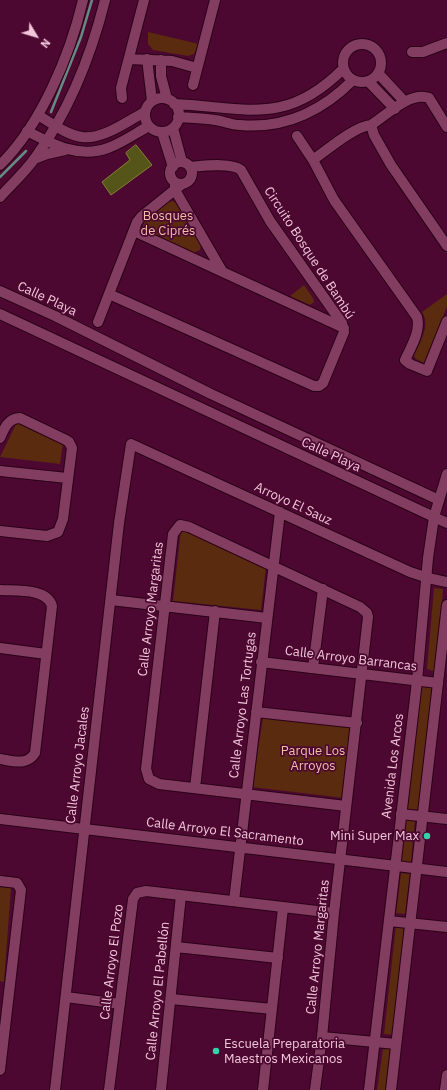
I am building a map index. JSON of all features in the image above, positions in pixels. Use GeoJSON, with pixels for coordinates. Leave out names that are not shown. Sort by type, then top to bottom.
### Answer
{"type":"FeatureCollection","features":[{"type":"Feature","properties":{"kind":"street"},"geometry":{"type":"LineString","coordinates":[[0,165],[38,115],[59,71],[78,22],[83,0]]}},
{"type":"Feature","properties":{"kind":"street"},"geometry":{"type":"LineString","coordinates":[[0,197],[34,159],[65,109],[90,53],[105,0]]}},
{"type":"Feature","properties":{"kind":"street"},"geometry":{"type":"LineString","coordinates":[[122,98],[122,88],[144,0]]}},
{"type":"Feature","properties":{"kind":"street"},"geometry":{"type":"LineString","coordinates":[[193,85],[214,0]]}},
{"type":"Feature","properties":{"kind":"street"},"geometry":{"type":"LineString","coordinates":[[412,52],[423,52],[447,42]]}},
{"type":"Feature","properties":{"kind":"street"},"geometry":{"type":"LineString","coordinates":[[358,44],[370,46],[379,55],[380,67],[378,73],[368,81],[362,83],[353,80],[346,74],[343,68],[342,62],[347,51],[358,44]]}},
{"type":"Feature","properties":{"kind":"street"},"geometry":{"type":"LineString","coordinates":[[129,59],[161,60],[197,68]]}},
{"type":"Feature","properties":{"kind":"street"},"geometry":{"type":"LineString","coordinates":[[147,59],[152,101]]}},
{"type":"Feature","properties":{"kind":"street"},"geometry":{"type":"LineString","coordinates":[[98,322],[141,216],[177,185],[189,181],[173,128],[178,117],[178,112],[170,101],[161,76],[161,60]]}},
{"type":"Feature","properties":{"kind":"street"},"geometry":{"type":"LineString","coordinates":[[38,115],[74,135],[83,137],[100,136],[145,112],[152,101],[157,99],[239,110],[262,111],[282,107],[314,94],[343,68]]}},
{"type":"Feature","properties":{"kind":"street"},"geometry":{"type":"LineString","coordinates":[[378,73],[404,101]]}},
{"type":"Feature","properties":{"kind":"street"},"geometry":{"type":"LineString","coordinates":[[178,117],[216,120],[238,125],[263,126],[292,120],[312,112],[331,100],[353,80]]}},
{"type":"Feature","properties":{"kind":"street"},"geometry":{"type":"LineString","coordinates":[[368,81],[395,109]]}},
{"type":"Feature","properties":{"kind":"street"},"geometry":{"type":"LineString","coordinates":[[313,160],[359,129],[365,126],[371,126],[404,101],[417,96],[429,98],[444,116],[447,127]]}},
{"type":"Feature","properties":{"kind":"street"},"geometry":{"type":"LineString","coordinates":[[65,109],[65,118],[74,135]]}},
{"type":"Feature","properties":{"kind":"street"},"geometry":{"type":"LineString","coordinates":[[145,112],[145,117],[149,126],[162,132],[184,167]]}},
{"type":"Feature","properties":{"kind":"street"},"geometry":{"type":"LineString","coordinates":[[34,159],[47,154],[68,150],[96,151],[109,148],[149,126]]}},
{"type":"Feature","properties":{"kind":"street"},"geometry":{"type":"LineString","coordinates":[[371,126],[374,135],[391,164],[447,246]]}},
{"type":"Feature","properties":{"kind":"street"},"geometry":{"type":"LineString","coordinates":[[162,132],[173,128]]}},
{"type":"Feature","properties":{"kind":"street"},"geometry":{"type":"LineString","coordinates":[[27,131],[45,141],[68,150]]}},
{"type":"Feature","properties":{"kind":"street"},"geometry":{"type":"LineString","coordinates":[[93,136],[96,151]]}},
{"type":"Feature","properties":{"kind":"street"},"geometry":{"type":"LineString","coordinates":[[297,136],[313,160],[334,200],[417,317],[419,324],[417,332],[405,360],[410,364],[427,371],[447,321]]}},
{"type":"Feature","properties":{"kind":"street","name":"Circuito Bosque de Bambú"},"geometry":{"type":"LineString","coordinates":[[109,294],[314,386],[319,386],[323,382],[344,328],[270,221],[241,170],[232,166],[184,167]]}},
{"type":"Feature","properties":{"kind":"street"},"geometry":{"type":"LineString","coordinates":[[184,167],[171,176],[222,271]]}},
{"type":"Feature","properties":{"kind":"street"},"geometry":{"type":"LineString","coordinates":[[134,231],[344,328]]}},
{"type":"Feature","properties":{"kind":"street","name":"Calle Playa"},"geometry":{"type":"LineString","coordinates":[[0,291],[211,394],[443,502]]}},
{"type":"Feature","properties":{"kind":"street","name":"Calle Playa"},"geometry":{"type":"LineString","coordinates":[[0,314],[447,524]]}},
{"type":"Feature","properties":{"kind":"street"},"geometry":{"type":"LineString","coordinates":[[204,411],[211,394]]}},
{"type":"Feature","properties":{"kind":"street"},"geometry":{"type":"LineString","coordinates":[[0,438],[6,426],[16,418],[24,419],[66,440],[72,448],[63,518],[58,532],[47,536],[0,531]]}},
{"type":"Feature","properties":{"kind":"street","name":"Arroyo El Sauz"},"geometry":{"type":"LineString","coordinates":[[131,444],[410,572],[447,582]]}},
{"type":"Feature","properties":{"kind":"street","name":"Calle Arroyo Jacales"},"geometry":{"type":"LineString","coordinates":[[55,1090],[119,523],[131,444]]}},
{"type":"Feature","properties":{"kind":"street"},"geometry":{"type":"LineString","coordinates":[[0,471],[67,478]]}},
{"type":"Feature","properties":{"kind":"street","name":"Avenida Los Arcos"},"geometry":{"type":"LineString","coordinates":[[369,1090],[417,680],[428,578],[428,558],[434,518],[443,502],[447,474]]}},
{"type":"Feature","properties":{"kind":"street","name":"Calle Arroyo Las Tortugas"},"geometry":{"type":"LineString","coordinates":[[234,901],[261,662],[280,512]]}},
{"type":"Feature","properties":{"kind":"street","name":"Calle Arroyo Margaritas"},"geometry":{"type":"LineString","coordinates":[[315,1090],[322,1037],[346,806],[369,622],[367,613],[360,607],[323,589],[189,527],[180,525],[173,534],[164,606],[146,773],[149,779],[155,784],[346,806]]}},
{"type":"Feature","properties":{"kind":"street"},"geometry":{"type":"LineString","coordinates":[[313,668],[323,589]]}},
{"type":"Feature","properties":{"kind":"street"},"geometry":{"type":"LineString","coordinates":[[0,590],[38,594],[49,599],[52,611],[35,753],[30,760],[24,762],[0,759]]}},
{"type":"Feature","properties":{"kind":"street"},"geometry":{"type":"LineString","coordinates":[[111,600],[267,618]]}},
{"type":"Feature","properties":{"kind":"street"},"geometry":{"type":"LineString","coordinates":[[391,1090],[447,605]]}},
{"type":"Feature","properties":{"kind":"street"},"geometry":{"type":"LineString","coordinates":[[195,788],[215,612]]}},
{"type":"Feature","properties":{"kind":"street"},"geometry":{"type":"LineString","coordinates":[[0,648],[46,654]]}},
{"type":"Feature","properties":{"kind":"street","name":"Calle Arroyo Barrancas"},"geometry":{"type":"LineString","coordinates":[[261,662],[438,683]]}},
{"type":"Feature","properties":{"kind":"street"},"geometry":{"type":"LineString","coordinates":[[256,712],[357,723]]}},
{"type":"Feature","properties":{"kind":"street"},"geometry":{"type":"LineString","coordinates":[[401,814],[447,819]]}},
{"type":"Feature","properties":{"kind":"street","name":"Calle Arroyo El Sacramento"},"geometry":{"type":"LineString","coordinates":[[0,819],[447,872]]}},
{"type":"Feature","properties":{"kind":"street"},"geometry":{"type":"LineString","coordinates":[[0,881],[16,883],[20,890],[4,990],[0,1070]]}},
{"type":"Feature","properties":{"kind":"street","name":"Calle Arroyo El Pozo"},"geometry":{"type":"LineString","coordinates":[[110,1090],[134,896],[139,891],[334,913]]}},
{"type":"Feature","properties":{"kind":"street","name":"Calle Arroyo El Pabellón"},"geometry":{"type":"LineString","coordinates":[[161,1090],[181,895]]}},
{"type":"Feature","properties":{"kind":"street"},"geometry":{"type":"LineString","coordinates":[[264,1090],[284,908]]}},
{"type":"Feature","properties":{"kind":"street"},"geometry":{"type":"LineString","coordinates":[[389,921],[447,927]]}},
{"type":"Feature","properties":{"kind":"street"},"geometry":{"type":"LineString","coordinates":[[176,946],[278,958]]}},
{"type":"Feature","properties":{"kind":"street"},"geometry":{"type":"LineString","coordinates":[[66,997],[120,1004]]}},
{"type":"Feature","properties":{"kind":"street"},"geometry":{"type":"LineString","coordinates":[[171,999],[272,1009]]}},
{"type":"Feature","properties":{"kind":"street"},"geometry":{"type":"LineString","coordinates":[[322,1037],[396,1044]]}},
{"type":"Feature","properties":{"kind":"street"},"geometry":{"type":"LineString","coordinates":[[445,1090],[447,1075]]}},
{"type":"Feature","properties":{"kind":"green space"},"geometry":{"type":"Polygon","coordinates":[[[148,32],[199,44],[194,54],[188,56],[153,50],[148,44],[148,32]]]}},
{"type":"Feature","properties":{"kind":"green space","name":"Bosques de Ciprés"},"geometry":{"type":"Polygon","coordinates":[[[172,201],[177,203],[201,244],[200,250],[193,253],[147,231],[143,226],[144,221],[167,202],[172,201]]]}},
{"type":"Feature","properties":{"kind":"green space"},"geometry":{"type":"Polygon","coordinates":[[[304,285],[313,298],[314,302],[310,305],[290,296],[304,285]]]}},
{"type":"Feature","properties":{"kind":"green space"},"geometry":{"type":"Polygon","coordinates":[[[447,294],[447,306],[427,361],[424,363],[416,359],[414,356],[424,334],[425,323],[422,312],[447,294]]]}},
{"type":"Feature","properties":{"kind":"green space"},"geometry":{"type":"Polygon","coordinates":[[[17,422],[63,442],[60,464],[0,457],[17,422]]]}},
{"type":"Feature","properties":{"kind":"green space"},"geometry":{"type":"Polygon","coordinates":[[[181,529],[266,567],[261,610],[173,601],[181,529]]]}},
{"type":"Feature","properties":{"kind":"green space"},"geometry":{"type":"Polygon","coordinates":[[[434,588],[443,589],[436,672],[427,669],[434,588]]]}},
{"type":"Feature","properties":{"kind":"green space"},"geometry":{"type":"Polygon","coordinates":[[[422,686],[432,687],[418,810],[406,809],[422,686]]]}},
{"type":"Feature","properties":{"kind":"green space","name":"Parque Los Arroyos"},"geometry":{"type":"Polygon","coordinates":[[[263,718],[354,727],[344,798],[252,787],[263,718]]]}},
{"type":"Feature","properties":{"kind":"green space"},"geometry":{"type":"Polygon","coordinates":[[[406,818],[415,819],[411,862],[401,862],[406,818]]]}},
{"type":"Feature","properties":{"kind":"green space"},"geometry":{"type":"Polygon","coordinates":[[[401,873],[410,874],[405,914],[396,913],[401,873]]]}},
{"type":"Feature","properties":{"kind":"green space"},"geometry":{"type":"Polygon","coordinates":[[[0,887],[11,888],[4,982],[0,981],[0,887]]]}},
{"type":"Feature","properties":{"kind":"green space"},"geometry":{"type":"Polygon","coordinates":[[[396,925],[404,927],[394,1035],[384,1034],[396,925]]]}},
{"type":"Feature","properties":{"kind":"green space"},"geometry":{"type":"Polygon","coordinates":[[[383,1049],[390,1049],[387,1090],[377,1090],[383,1049]]]}},
{"type":"Feature","properties":{"kind":"building"},"geometry":{"type":"Polygon","coordinates":[[[136,145],[152,165],[111,195],[102,182],[130,160],[126,153],[136,145]]]}},
{"type":"Feature","properties":{"kind":"waterway"},"geometry":{"type":"LineString","coordinates":[[51,112],[81,37],[92,0]]}},
{"type":"Feature","properties":{"kind":"waterway"},"geometry":{"type":"LineString","coordinates":[[0,177],[26,151]]}},
{"type":"Feature","properties":{"kind":"place","name":"Mini Super Max"},"geometry":{"type":"Point","coordinates":[427,836]}},
{"type":"Feature","properties":{"kind":"place","name":"Escuela Preparatoria Maestros Mexicanos"},"geometry":{"type":"Point","coordinates":[216,1051]}}]}
